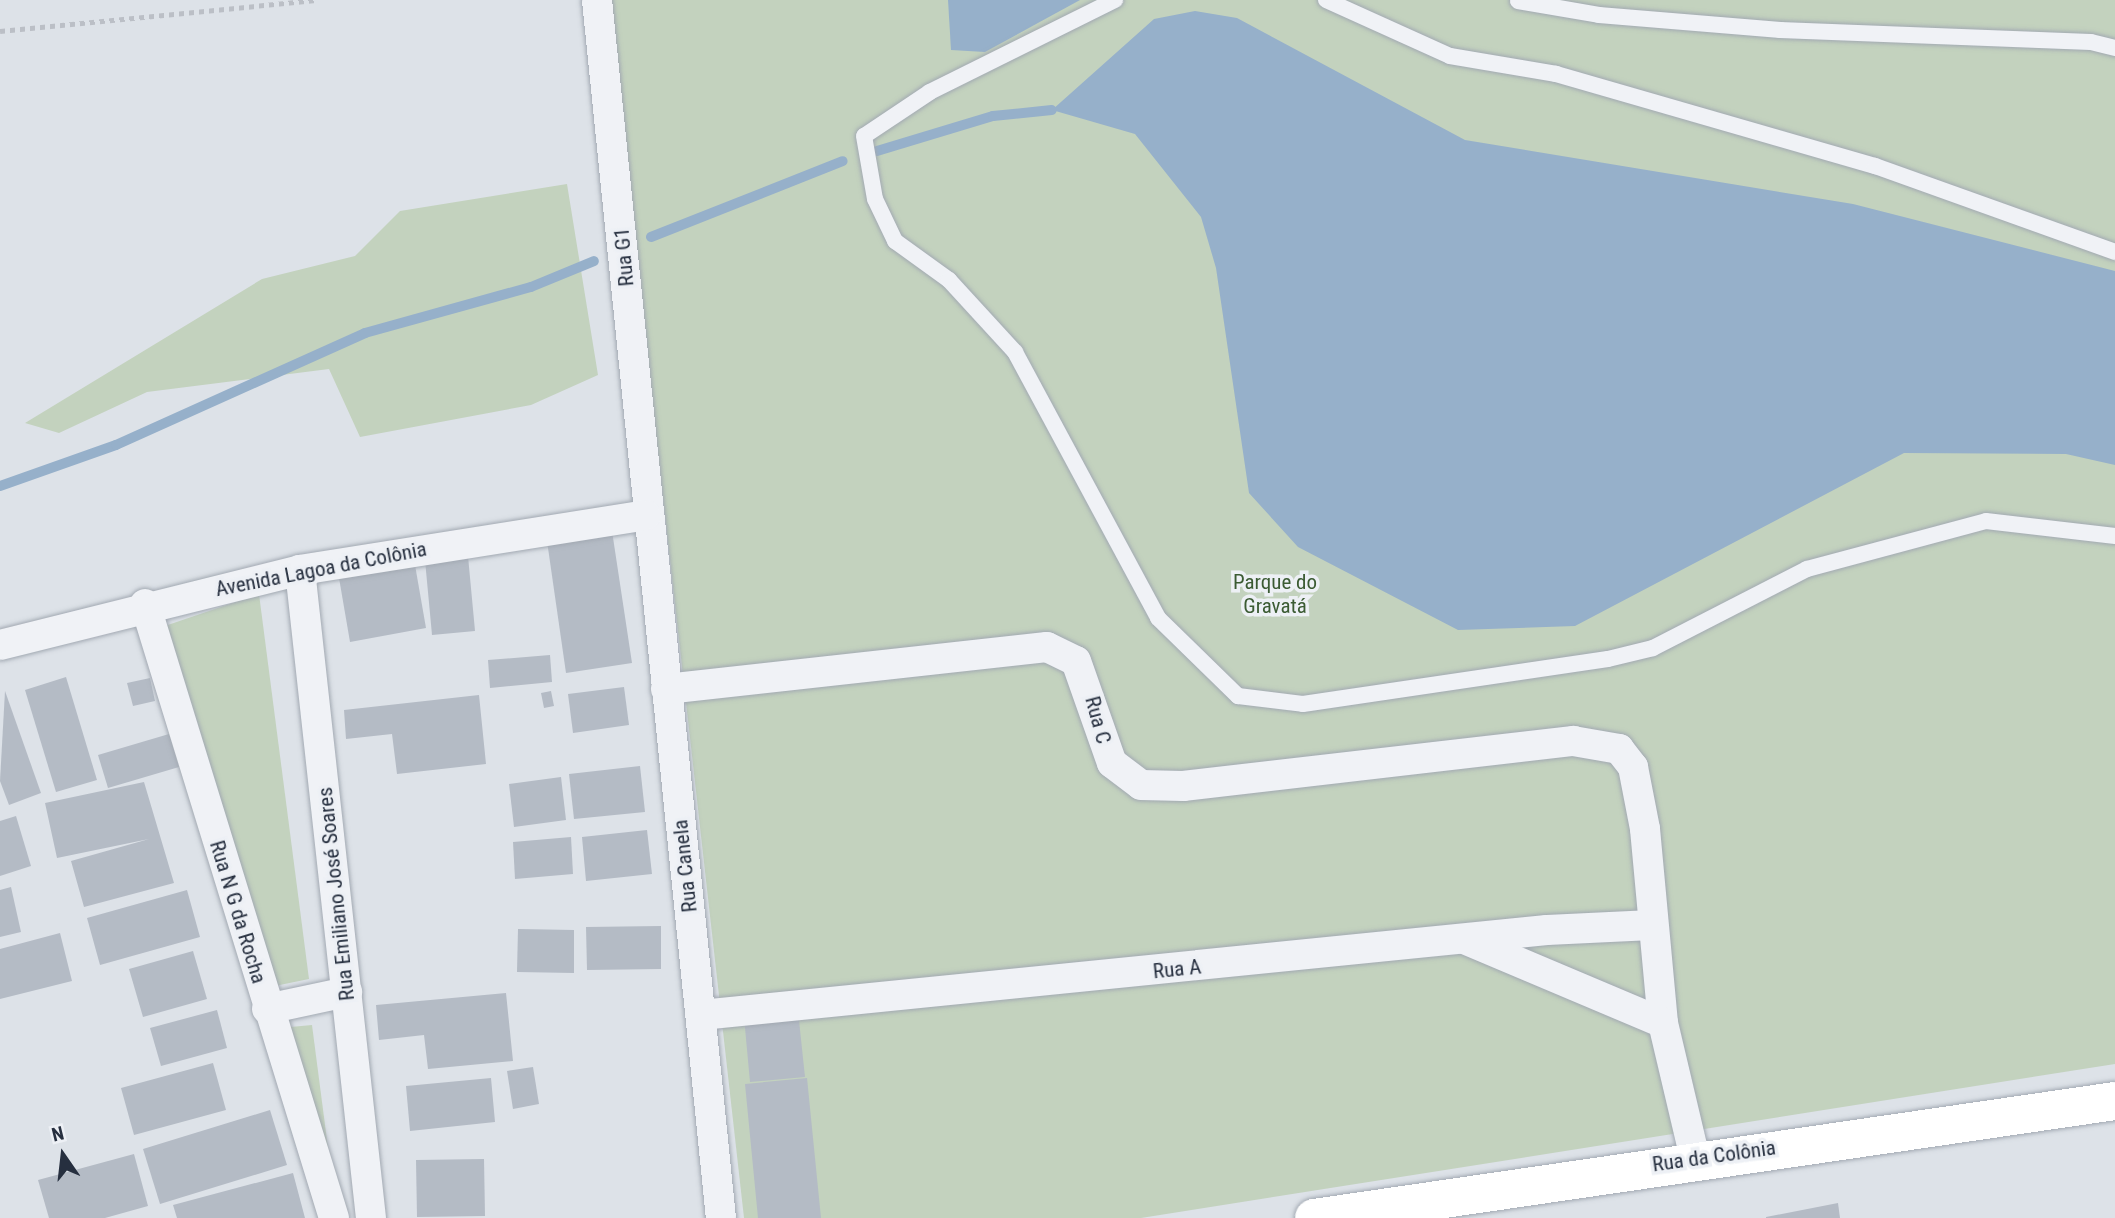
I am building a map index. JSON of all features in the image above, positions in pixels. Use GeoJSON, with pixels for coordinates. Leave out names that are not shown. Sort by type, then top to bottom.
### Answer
{"type":"FeatureCollection","features":[{"type":"Feature","properties":{"kind":"main road","name":"Rua da Colônia"},"geometry":{"type":"LineString","coordinates":[[1314,1218],[1695,1158],[2115,1101]]}},
{"type":"Feature","properties":{"kind":"street","name":"Rua G1"},"geometry":{"type":"LineString","coordinates":[[597,0],[646,515]]}},
{"type":"Feature","properties":{"kind":"street","name":"Avenida Lagoa da Colônia"},"geometry":{"type":"LineString","coordinates":[[0,645],[145,604],[300,570],[646,515]]}},
{"type":"Feature","properties":{"kind":"street","name":"Rua Canela"},"geometry":{"type":"LineString","coordinates":[[646,515],[721,1218]]}},
{"type":"Feature","properties":{"kind":"street","name":"Rua Emiliano José Soares"},"geometry":{"type":"LineString","coordinates":[[300,570],[371,1218]]}},
{"type":"Feature","properties":{"kind":"street","name":"Rua N G da Rocha"},"geometry":{"type":"LineString","coordinates":[[145,604],[267,1009],[334,1218]]}},
{"type":"Feature","properties":{"kind":"street","name":"Rua C"},"geometry":{"type":"LineString","coordinates":[[666,689],[1048,647],[1076,661],[1112,764],[1141,785],[1183,786],[1573,741],[1619,749],[1633,768],[1652,925]]}},
{"type":"Feature","properties":{"kind":"street"},"geometry":{"type":"LineString","coordinates":[[1652,925],[1663,1023],[1695,1158]]}},
{"type":"Feature","properties":{"kind":"street","name":"Rua A"},"geometry":{"type":"LineString","coordinates":[[701,1015],[1464,939],[1652,925]]}},
{"type":"Feature","properties":{"kind":"street"},"geometry":{"type":"LineString","coordinates":[[1464,939],[1663,1023]]}},
{"type":"Feature","properties":{"kind":"street"},"geometry":{"type":"LineString","coordinates":[[267,1009],[347,992]]}},
{"type":"Feature","properties":{"kind":"lane"},"geometry":{"type":"LineString","coordinates":[[1115,0],[1022,51],[930,92],[864,135],[875,199],[895,242],[949,280],[1015,352],[1158,618],[1238,696],[1303,704],[1608,659],[1653,648],[1807,569],[1974,523],[2115,536]]}},
{"type":"Feature","properties":{"kind":"lane"},"geometry":{"type":"LineString","coordinates":[[1326,0],[1450,56],[1556,74],[1875,166],[2115,252]]}},
{"type":"Feature","properties":{"kind":"lane"},"geometry":{"type":"LineString","coordinates":[[1518,1],[1780,30],[2091,41],[2115,48]]}},
{"type":"Feature","properties":{"kind":"path"},"geometry":{"type":"LineString","coordinates":[[0,31],[318,0]]}},
{"type":"Feature","properties":{"kind":"green space","name":"Parque do Gravatá"},"geometry":{"type":"Polygon","coordinates":[[[607,0],[2115,0],[2115,1064],[1141,1218],[744,1218],[607,0]]]}},
{"type":"Feature","properties":{"kind":"green space"},"geometry":{"type":"Polygon","coordinates":[[[567,184],[598,375],[531,405],[360,437],[329,369],[147,392],[59,433],[25,423],[262,279],[355,256],[400,211],[567,184]]]}},
{"type":"Feature","properties":{"kind":"green space"},"geometry":{"type":"Polygon","coordinates":[[[259,594],[309,979],[270,987],[159,628],[259,594]]]}},
{"type":"Feature","properties":{"kind":"green space"},"geometry":{"type":"Polygon","coordinates":[[[312,1025],[334,1194],[280,1028],[312,1025]]]}},
{"type":"Feature","properties":{"kind":"water"},"geometry":{"type":"Polygon","coordinates":[[[948,0],[1080,0],[985,52],[951,50],[948,0]]]}},
{"type":"Feature","properties":{"kind":"water"},"geometry":{"type":"Polygon","coordinates":[[[1195,11],[1237,18],[1465,140],[1853,204],[2115,271],[2115,465],[2066,454],[1904,453],[1575,626],[1458,630],[1298,547],[1249,493],[1216,268],[1201,217],[1135,134],[1052,110],[1154,19],[1195,11]]]}},
{"type":"Feature","properties":{"kind":"building"},"geometry":{"type":"Polygon","coordinates":[[[612,531],[632,663],[566,673],[547,541],[612,531]]]}},
{"type":"Feature","properties":{"kind":"building"},"geometry":{"type":"Polygon","coordinates":[[[468,556],[475,631],[432,635],[425,560],[468,556]]]}},
{"type":"Feature","properties":{"kind":"building"},"geometry":{"type":"Polygon","coordinates":[[[415,565],[426,628],[350,642],[339,578],[415,565]]]}},
{"type":"Feature","properties":{"kind":"building"},"geometry":{"type":"Polygon","coordinates":[[[550,655],[552,682],[490,688],[488,660],[550,655]]]}},
{"type":"Feature","properties":{"kind":"building"},"geometry":{"type":"Polygon","coordinates":[[[66,677],[97,780],[56,792],[25,690],[66,677]]]}},
{"type":"Feature","properties":{"kind":"building"},"geometry":{"type":"Polygon","coordinates":[[[150,678],[155,701],[133,706],[127,683],[150,678]]]}},
{"type":"Feature","properties":{"kind":"building"},"geometry":{"type":"Polygon","coordinates":[[[624,687],[629,725],[573,733],[568,694],[624,687]]]}},
{"type":"Feature","properties":{"kind":"building"},"geometry":{"type":"Polygon","coordinates":[[[5,691],[41,793],[9,805],[0,781],[5,691]]]}},
{"type":"Feature","properties":{"kind":"building"},"geometry":{"type":"Polygon","coordinates":[[[551,691],[554,706],[544,708],[541,693],[551,691]]]}},
{"type":"Feature","properties":{"kind":"building"},"geometry":{"type":"Polygon","coordinates":[[[479,695],[486,764],[397,774],[392,734],[346,739],[344,710],[479,695]]]}},
{"type":"Feature","properties":{"kind":"building"},"geometry":{"type":"Polygon","coordinates":[[[169,734],[179,767],[108,788],[98,755],[169,734]]]}},
{"type":"Feature","properties":{"kind":"building"},"geometry":{"type":"Polygon","coordinates":[[[640,766],[645,812],[574,819],[569,774],[640,766]]]}},
{"type":"Feature","properties":{"kind":"building"},"geometry":{"type":"Polygon","coordinates":[[[561,777],[566,820],[514,827],[509,784],[561,777]]]}},
{"type":"Feature","properties":{"kind":"building"},"geometry":{"type":"Polygon","coordinates":[[[144,782],[174,883],[84,907],[71,861],[149,839],[57,858],[45,803],[144,782]]]}},
{"type":"Feature","properties":{"kind":"building"},"geometry":{"type":"Polygon","coordinates":[[[16,816],[31,866],[0,876],[0,821],[16,816]]]}},
{"type":"Feature","properties":{"kind":"building"},"geometry":{"type":"Polygon","coordinates":[[[647,830],[652,874],[586,881],[582,837],[647,830]]]}},
{"type":"Feature","properties":{"kind":"building"},"geometry":{"type":"Polygon","coordinates":[[[571,837],[573,874],[515,879],[513,842],[571,837]]]}},
{"type":"Feature","properties":{"kind":"building"},"geometry":{"type":"Polygon","coordinates":[[[11,887],[21,932],[0,937],[0,890],[11,887]]]}},
{"type":"Feature","properties":{"kind":"building"},"geometry":{"type":"Polygon","coordinates":[[[187,890],[200,937],[100,965],[87,918],[187,890]]]}},
{"type":"Feature","properties":{"kind":"building"},"geometry":{"type":"Polygon","coordinates":[[[661,926],[661,969],[587,970],[586,927],[661,926]]]}},
{"type":"Feature","properties":{"kind":"building"},"geometry":{"type":"Polygon","coordinates":[[[518,929],[574,930],[574,973],[517,972],[518,929]]]}},
{"type":"Feature","properties":{"kind":"building"},"geometry":{"type":"Polygon","coordinates":[[[60,933],[72,981],[0,999],[0,949],[60,933]]]}},
{"type":"Feature","properties":{"kind":"building"},"geometry":{"type":"Polygon","coordinates":[[[193,951],[207,999],[143,1017],[129,969],[193,951]]]}},
{"type":"Feature","properties":{"kind":"building"},"geometry":{"type":"Polygon","coordinates":[[[506,993],[513,1061],[428,1069],[424,1035],[379,1040],[376,1005],[506,993]]]}},
{"type":"Feature","properties":{"kind":"building"},"geometry":{"type":"Polygon","coordinates":[[[217,1010],[227,1048],[161,1066],[150,1028],[217,1010]]]}},
{"type":"Feature","properties":{"kind":"building"},"geometry":{"type":"Polygon","coordinates":[[[798,1011],[805,1077],[750,1082],[744,1017],[798,1011]]]}},
{"type":"Feature","properties":{"kind":"building"},"geometry":{"type":"Polygon","coordinates":[[[213,1063],[226,1110],[134,1135],[121,1088],[213,1063]]]}},
{"type":"Feature","properties":{"kind":"building"},"geometry":{"type":"Polygon","coordinates":[[[533,1067],[539,1104],[513,1109],[507,1071],[533,1067]]]}},
{"type":"Feature","properties":{"kind":"building"},"geometry":{"type":"Polygon","coordinates":[[[491,1078],[495,1122],[410,1131],[406,1086],[491,1078]]]}},
{"type":"Feature","properties":{"kind":"building"},"geometry":{"type":"Polygon","coordinates":[[[807,1078],[821,1218],[758,1218],[745,1084],[807,1078]]]}},
{"type":"Feature","properties":{"kind":"building"},"geometry":{"type":"Polygon","coordinates":[[[270,1110],[287,1165],[160,1204],[143,1149],[270,1110]]]}},
{"type":"Feature","properties":{"kind":"building"},"geometry":{"type":"Polygon","coordinates":[[[134,1154],[148,1206],[105,1218],[49,1218],[38,1180],[134,1154]]]}},
{"type":"Feature","properties":{"kind":"building"},"geometry":{"type":"Polygon","coordinates":[[[484,1159],[485,1216],[417,1217],[416,1160],[484,1159]]]}},
{"type":"Feature","properties":{"kind":"building"},"geometry":{"type":"Polygon","coordinates":[[[293,1173],[305,1218],[177,1218],[173,1205],[293,1173]]]}},
{"type":"Feature","properties":{"kind":"building"},"geometry":{"type":"Polygon","coordinates":[[[1838,1203],[1840,1218],[1766,1218],[1766,1217],[1838,1203]]]}},
{"type":"Feature","properties":{"kind":"waterway"},"geometry":{"type":"LineString","coordinates":[[877,151],[993,116],[1052,110]]}},
{"type":"Feature","properties":{"kind":"waterway"},"geometry":{"type":"LineString","coordinates":[[651,237],[843,161]]}},
{"type":"Feature","properties":{"kind":"waterway"},"geometry":{"type":"LineString","coordinates":[[0,486],[116,445],[365,333],[531,287],[594,261]]}}]}
